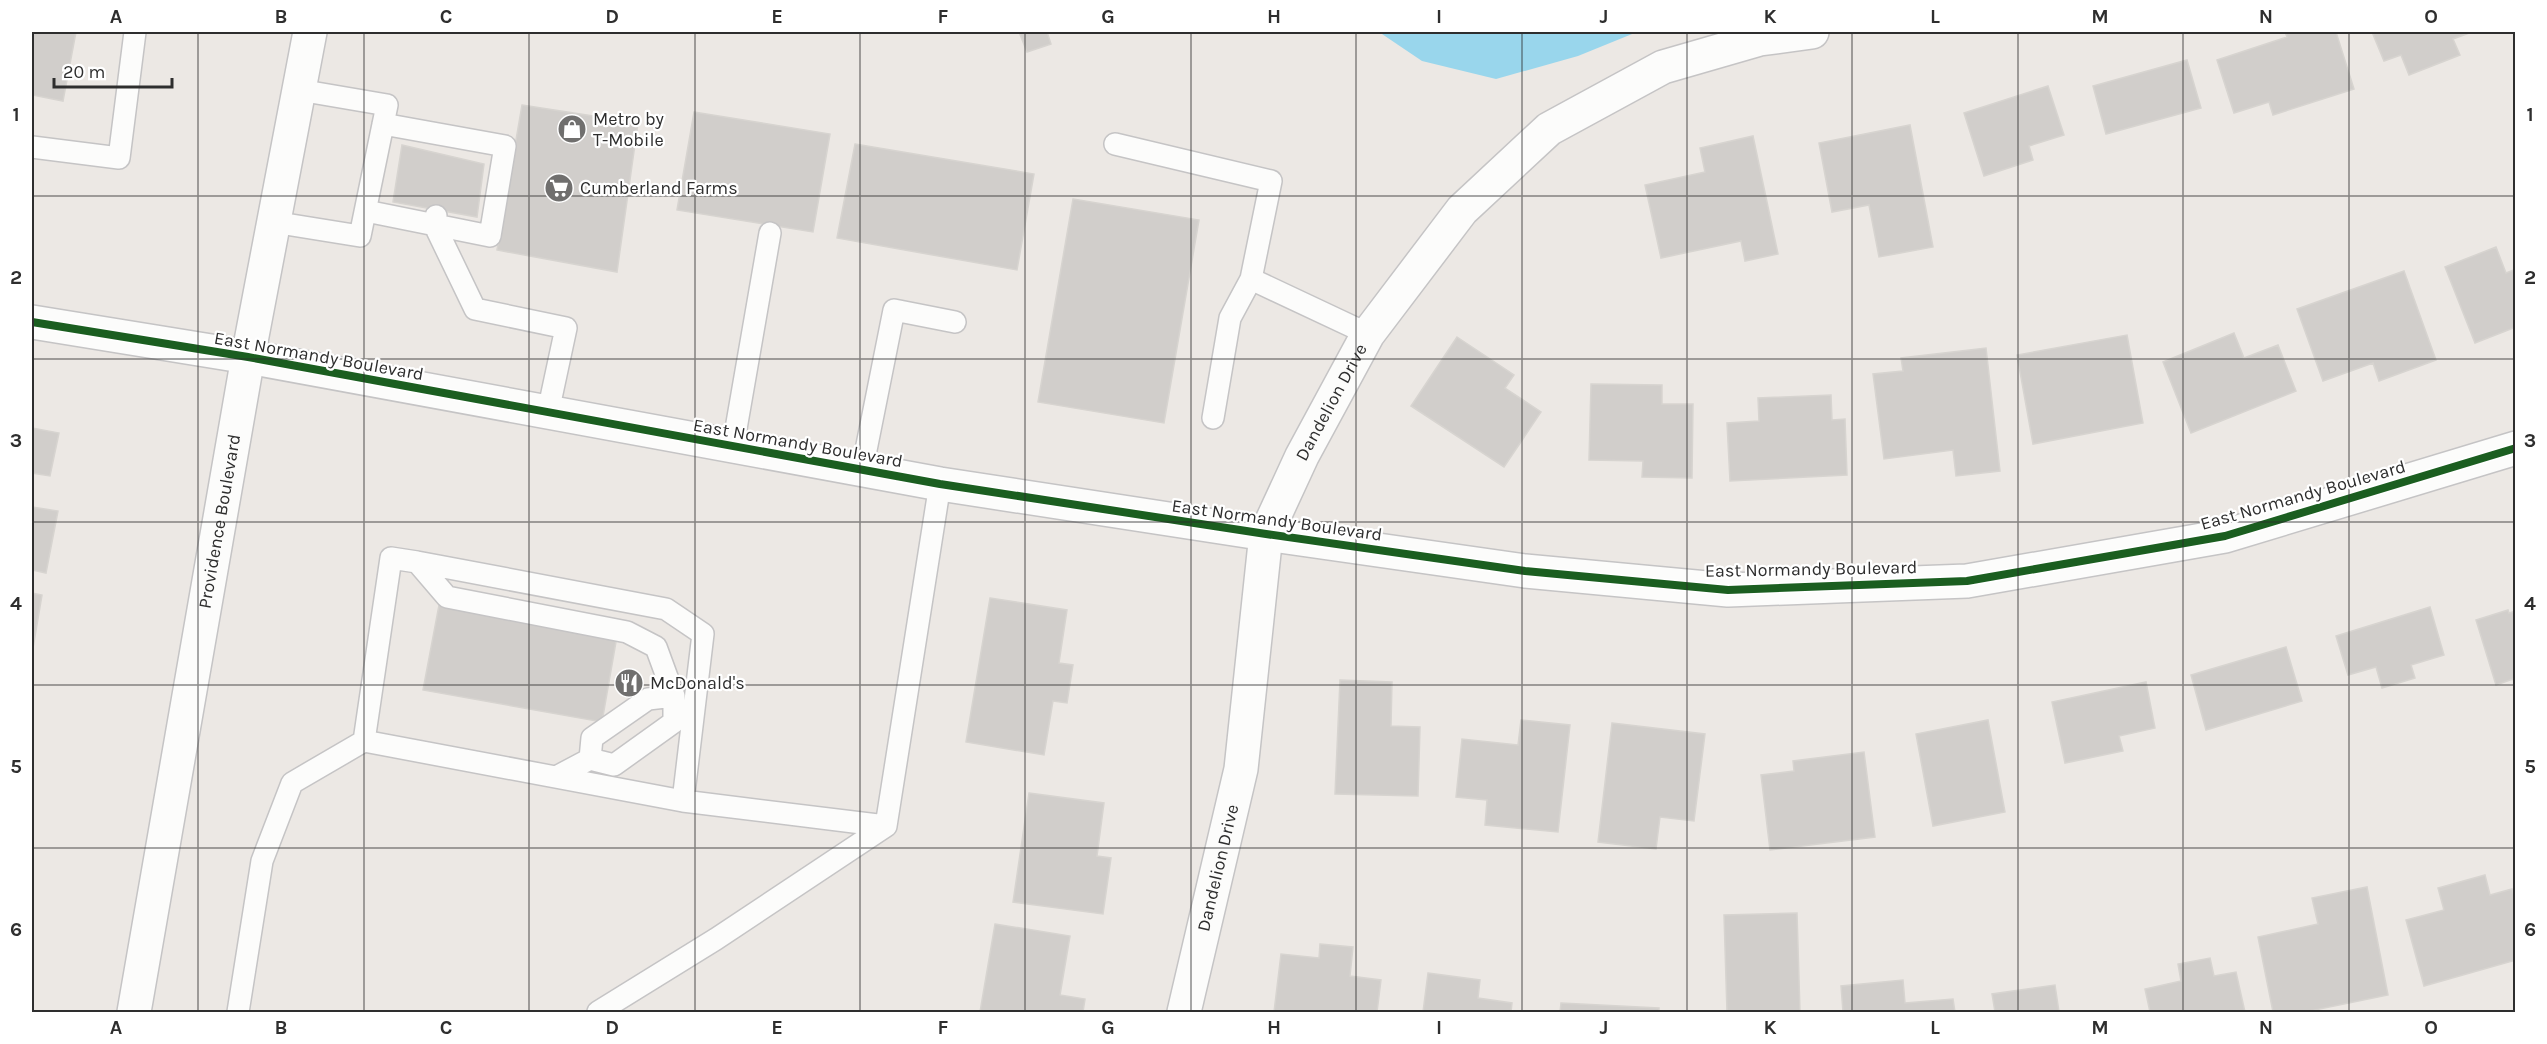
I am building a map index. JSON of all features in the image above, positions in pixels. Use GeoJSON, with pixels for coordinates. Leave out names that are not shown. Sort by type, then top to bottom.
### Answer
{"type":"FeatureCollection","features":[{"type":"Feature","properties":{"kind":"street","name":"Providence Boulevard"},"geometry":{"type":"LineString","coordinates":[[134,1012],[248,357],[309,32]]}},
{"type":"Feature","properties":{"kind":"street","name":"Dandelion Drive"},"geometry":{"type":"LineString","coordinates":[[1184,1012],[1241,769],[1266,534],[1302,456],[1368,334],[1462,210],[1549,129],[1663,68],[1760,39],[1812,32]]}},
{"type":"Feature","properties":{"kind":"street","name":"East Normandy Boulevard"},"geometry":{"type":"LineString","coordinates":[[32,322],[248,357],[940,484],[1526,571],[1728,590],[1967,580],[2224,536],[2516,448]]}},
{"type":"Feature","properties":{"kind":"lane"},"geometry":{"type":"LineString","coordinates":[[32,147],[119,158],[135,32]]}},
{"type":"Feature","properties":{"kind":"lane"},"geometry":{"type":"LineString","coordinates":[[273,222],[360,236],[387,105],[299,90]]}},
{"type":"Feature","properties":{"kind":"lane"},"geometry":{"type":"LineString","coordinates":[[366,211],[436,217],[490,236],[505,146],[449,146],[383,124]]}},
{"type":"Feature","properties":{"kind":"lane"},"geometry":{"type":"LineString","coordinates":[[1115,144],[1271,182],[1251,279],[1230,318],[1213,418]]}},
{"type":"Feature","properties":{"kind":"lane"},"geometry":{"type":"LineString","coordinates":[[436,217],[475,309],[566,327],[548,412]]}},
{"type":"Feature","properties":{"kind":"lane"},"geometry":{"type":"LineString","coordinates":[[733,446],[770,232]]}},
{"type":"Feature","properties":{"kind":"lane"},"geometry":{"type":"LineString","coordinates":[[1251,279],[1368,334]]}},
{"type":"Feature","properties":{"kind":"lane"},"geometry":{"type":"LineString","coordinates":[[862,470],[894,310],[955,322]]}},
{"type":"Feature","properties":{"kind":"lane"},"geometry":{"type":"LineString","coordinates":[[598,1012],[716,939],[886,826],[940,484]]}},
{"type":"Feature","properties":{"kind":"lane"},"geometry":{"type":"LineString","coordinates":[[364,741],[391,558],[417,562],[666,609],[703,634],[683,801]]}},
{"type":"Feature","properties":{"kind":"lane"},"geometry":{"type":"LineString","coordinates":[[417,562],[447,597],[627,632],[656,647],[674,696],[674,722],[614,765],[591,759],[558,776]]}},
{"type":"Feature","properties":{"kind":"lane"},"geometry":{"type":"LineString","coordinates":[[591,759],[592,738],[648,699],[674,696]]}},
{"type":"Feature","properties":{"kind":"lane"},"geometry":{"type":"LineString","coordinates":[[238,1012],[262,861],[292,783],[364,741],[683,801],[886,826]]}},
{"type":"Feature","properties":{"kind":"water"},"geometry":{"type":"Polygon","coordinates":[[[1379,32],[1637,32],[1578,56],[1496,79],[1422,61],[1379,32]]]}},
{"type":"Feature","properties":{"kind":"building"},"geometry":{"type":"Polygon","coordinates":[[[32,32],[76,32],[63,101],[32,95],[32,32]]]}},
{"type":"Feature","properties":{"kind":"building"},"geometry":{"type":"Polygon","coordinates":[[[1019,32],[1047,32],[1051,44],[1027,52],[1019,32]]]}},
{"type":"Feature","properties":{"kind":"building"},"geometry":{"type":"Polygon","coordinates":[[[2285,32],[2336,32],[2354,89],[2273,115],[2269,102],[2234,113],[2217,60],[2287,37],[2285,32]]]}},
{"type":"Feature","properties":{"kind":"building"},"geometry":{"type":"Polygon","coordinates":[[[2372,32],[2472,32],[2453,39],[2460,55],[2409,75],[2401,55],[2384,61],[2372,32]]]}},
{"type":"Feature","properties":{"kind":"building"},"geometry":{"type":"Polygon","coordinates":[[[2187,60],[2201,108],[2106,134],[2093,86],[2187,60]]]}},
{"type":"Feature","properties":{"kind":"building"},"geometry":{"type":"Polygon","coordinates":[[[2048,86],[2064,135],[2029,146],[2033,160],[1984,176],[1964,113],[2048,86]]]}},
{"type":"Feature","properties":{"kind":"building"},"geometry":{"type":"Polygon","coordinates":[[[522,105],[638,123],[617,272],[497,250],[522,105]]]}},
{"type":"Feature","properties":{"kind":"building"},"geometry":{"type":"Polygon","coordinates":[[[694,112],[830,134],[813,232],[677,210],[694,112]]]}},
{"type":"Feature","properties":{"kind":"building"},"geometry":{"type":"Polygon","coordinates":[[[1910,125],[1933,247],[1879,257],[1869,205],[1832,212],[1819,143],[1910,125]]]}},
{"type":"Feature","properties":{"kind":"building"},"geometry":{"type":"Polygon","coordinates":[[[1753,136],[1778,254],[1745,261],[1741,241],[1661,258],[1645,185],[1705,172],[1700,148],[1753,136]]]}},
{"type":"Feature","properties":{"kind":"building"},"geometry":{"type":"Polygon","coordinates":[[[855,144],[1034,174],[1017,270],[837,238],[855,144]]]}},
{"type":"Feature","properties":{"kind":"building"},"geometry":{"type":"Polygon","coordinates":[[[402,145],[484,164],[477,217],[393,202],[402,145]]]}},
{"type":"Feature","properties":{"kind":"building"},"geometry":{"type":"Polygon","coordinates":[[[1073,199],[1199,220],[1164,423],[1038,402],[1073,199]]]}},
{"type":"Feature","properties":{"kind":"building"},"geometry":{"type":"Polygon","coordinates":[[[2496,247],[2506,273],[2516,269],[2516,327],[2475,343],[2445,267],[2496,247]]]}},
{"type":"Feature","properties":{"kind":"building"},"geometry":{"type":"Polygon","coordinates":[[[2404,271],[2436,360],[2379,381],[2373,363],[2323,381],[2297,309],[2404,271]]]}},
{"type":"Feature","properties":{"kind":"building"},"geometry":{"type":"Polygon","coordinates":[[[2234,333],[2244,358],[2278,345],[2296,391],[2191,433],[2163,362],[2234,333]]]}},
{"type":"Feature","properties":{"kind":"building"},"geometry":{"type":"Polygon","coordinates":[[[2127,335],[2143,423],[2033,444],[2017,355],[2127,335]]]}},
{"type":"Feature","properties":{"kind":"building"},"geometry":{"type":"Polygon","coordinates":[[[1457,337],[1514,375],[1505,388],[1541,412],[1504,467],[1411,406],[1457,337]]]}},
{"type":"Feature","properties":{"kind":"building"},"geometry":{"type":"Polygon","coordinates":[[[1986,348],[2000,471],[1956,476],[1953,450],[1884,459],[1873,374],[1903,371],[1901,358],[1986,348]]]}},
{"type":"Feature","properties":{"kind":"building"},"geometry":{"type":"Polygon","coordinates":[[[1591,384],[1662,385],[1662,404],[1693,404],[1692,478],[1642,477],[1643,461],[1589,460],[1591,384]]]}},
{"type":"Feature","properties":{"kind":"building"},"geometry":{"type":"Polygon","coordinates":[[[1831,395],[1832,420],[1845,419],[1847,475],[1730,481],[1727,423],[1759,421],[1758,398],[1831,395]]]}},
{"type":"Feature","properties":{"kind":"building"},"geometry":{"type":"Polygon","coordinates":[[[32,428],[59,433],[50,476],[32,473],[32,428]]]}},
{"type":"Feature","properties":{"kind":"building"},"geometry":{"type":"Polygon","coordinates":[[[32,507],[58,511],[46,573],[32,570],[32,507]]]}},
{"type":"Feature","properties":{"kind":"building"},"geometry":{"type":"Polygon","coordinates":[[[32,593],[42,595],[32,654],[32,593]]]}},
{"type":"Feature","properties":{"kind":"building"},"geometry":{"type":"Polygon","coordinates":[[[990,598],[1067,610],[1059,663],[1073,665],[1067,703],[1053,701],[1044,755],[966,742],[990,598]]]}},
{"type":"Feature","properties":{"kind":"building"},"geometry":{"type":"Polygon","coordinates":[[[439,605],[617,636],[602,722],[423,690],[439,605]]]}},
{"type":"Feature","properties":{"kind":"building"},"geometry":{"type":"Polygon","coordinates":[[[2430,607],[2444,655],[2411,665],[2415,678],[2382,688],[2376,667],[2348,675],[2336,636],[2430,607]]]}},
{"type":"Feature","properties":{"kind":"building"},"geometry":{"type":"Polygon","coordinates":[[[2508,610],[2509,613],[2516,611],[2516,687],[2513,679],[2496,685],[2476,620],[2508,610]]]}},
{"type":"Feature","properties":{"kind":"building"},"geometry":{"type":"Polygon","coordinates":[[[2286,647],[2302,701],[2206,730],[2191,675],[2286,647]]]}},
{"type":"Feature","properties":{"kind":"building"},"geometry":{"type":"Polygon","coordinates":[[[1340,680],[1392,682],[1391,726],[1420,727],[1418,796],[1335,794],[1340,680]]]}},
{"type":"Feature","properties":{"kind":"building"},"geometry":{"type":"Polygon","coordinates":[[[2146,682],[2155,728],[2119,736],[2123,751],[2065,763],[2052,702],[2146,682]]]}},
{"type":"Feature","properties":{"kind":"building"},"geometry":{"type":"Polygon","coordinates":[[[1521,720],[1570,725],[1558,832],[1485,825],[1487,800],[1456,797],[1462,739],[1518,745],[1521,720]]]}},
{"type":"Feature","properties":{"kind":"building"},"geometry":{"type":"Polygon","coordinates":[[[1988,720],[2005,812],[1933,826],[1916,734],[1988,720]]]}},
{"type":"Feature","properties":{"kind":"building"},"geometry":{"type":"Polygon","coordinates":[[[1612,723],[1705,734],[1694,821],[1660,817],[1656,849],[1598,842],[1612,723]]]}},
{"type":"Feature","properties":{"kind":"building"},"geometry":{"type":"Polygon","coordinates":[[[1864,752],[1875,837],[1770,850],[1761,775],[1794,771],[1793,761],[1864,752]]]}},
{"type":"Feature","properties":{"kind":"building"},"geometry":{"type":"Polygon","coordinates":[[[1029,793],[1104,803],[1097,856],[1111,858],[1103,914],[1013,902],[1029,793]]]}},
{"type":"Feature","properties":{"kind":"building"},"geometry":{"type":"Polygon","coordinates":[[[2485,875],[2490,895],[2512,889],[2516,902],[2516,960],[2424,986],[2406,920],[2444,910],[2438,888],[2485,875]]]}},
{"type":"Feature","properties":{"kind":"building"},"geometry":{"type":"Polygon","coordinates":[[[2367,887],[2388,995],[2305,1012],[2273,1012],[2258,937],[2318,924],[2312,898],[2367,887]]]}},
{"type":"Feature","properties":{"kind":"building"},"geometry":{"type":"Polygon","coordinates":[[[1797,913],[1800,1012],[1727,1012],[1724,915],[1797,913]]]}},
{"type":"Feature","properties":{"kind":"building"},"geometry":{"type":"Polygon","coordinates":[[[995,924],[1070,936],[1060,995],[1085,999],[1083,1012],[980,1012],[995,924]]]}},
{"type":"Feature","properties":{"kind":"building"},"geometry":{"type":"Polygon","coordinates":[[[1320,944],[1353,947],[1350,976],[1381,980],[1377,1012],[1274,1012],[1281,954],[1319,958],[1320,944]]]}},
{"type":"Feature","properties":{"kind":"building"},"geometry":{"type":"Polygon","coordinates":[[[2210,958],[2214,976],[2236,972],[2245,1012],[2150,1012],[2145,989],[2181,981],[2178,964],[2210,958]]]}},
{"type":"Feature","properties":{"kind":"building"},"geometry":{"type":"Polygon","coordinates":[[[1428,973],[1480,980],[1478,998],[1512,1003],[1511,1012],[1423,1012],[1428,973]]]}},
{"type":"Feature","properties":{"kind":"building"},"geometry":{"type":"Polygon","coordinates":[[[1903,980],[1905,1003],[1953,999],[1955,1012],[1843,1012],[1841,986],[1903,980]]]}},
{"type":"Feature","properties":{"kind":"building"},"geometry":{"type":"Polygon","coordinates":[[[2055,985],[2059,1012],[1995,1012],[1992,994],[2055,985]]]}},
{"type":"Feature","properties":{"kind":"building"},"geometry":{"type":"Polygon","coordinates":[[[1561,1003],[1659,1008],[1659,1012],[1560,1012],[1561,1003]]]}},
{"type":"Feature","properties":{"kind":"cycle path"},"geometry":{"type":"LineString","coordinates":[[32,322],[248,357],[940,484],[1525,571],[1728,590],[1967,581],[2225,536],[2516,448]]}},
{"type":"Feature","properties":{"kind":"place","name":"Metro by T-Mobile"},"geometry":{"type":"Point","coordinates":[572,129]}},
{"type":"Feature","properties":{"kind":"place","name":"Cumberland Farms"},"geometry":{"type":"Point","coordinates":[559,188]}},
{"type":"Feature","properties":{"kind":"place","name":"McDonald's"},"geometry":{"type":"Point","coordinates":[629,683]}}]}
